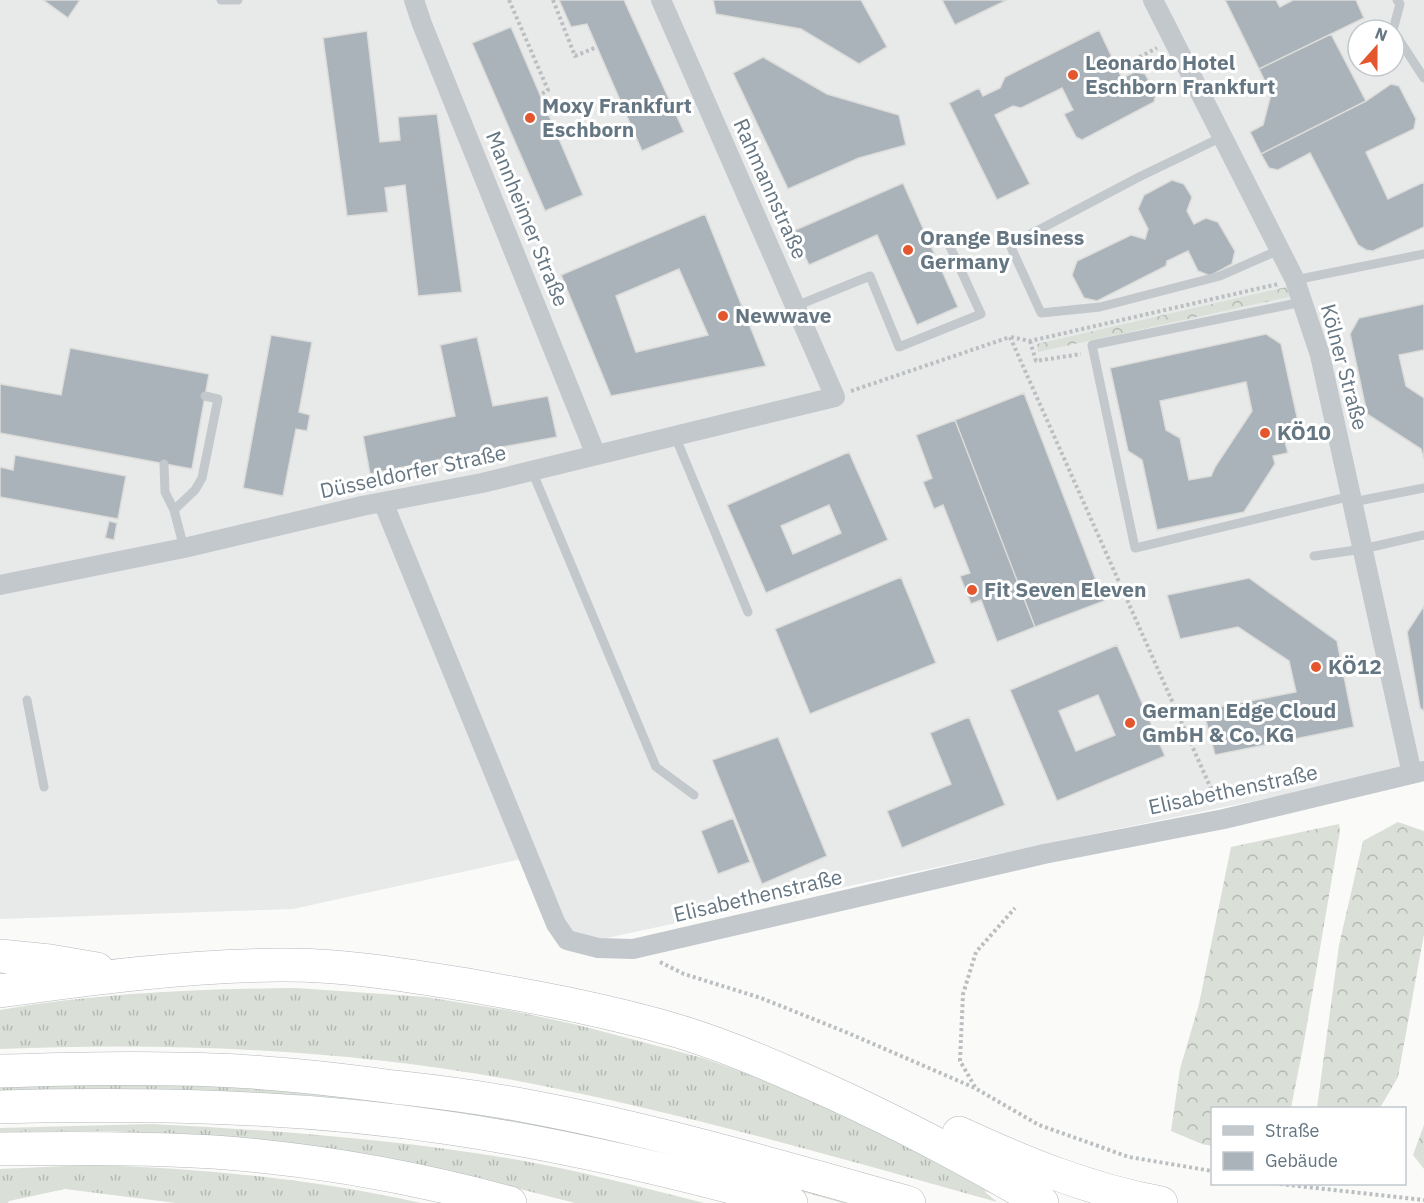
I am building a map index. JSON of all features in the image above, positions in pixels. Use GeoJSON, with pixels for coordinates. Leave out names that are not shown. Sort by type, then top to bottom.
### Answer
{"type":"FeatureCollection","features":[{"type":"Feature","properties":{"kind":"highway"},"geometry":{"type":"LineString","coordinates":[[0,956],[50,961],[138,975]]}},
{"type":"Feature","properties":{"kind":"highway"},"geometry":{"type":"LineString","coordinates":[[0,991],[197,968],[280,964],[363,969],[549,999],[812,1065],[1014,1159],[1080,1182],[1161,1203]]}},
{"type":"Feature","properties":{"kind":"highway"},"geometry":{"type":"LineString","coordinates":[[683,1033],[769,1064],[868,1108],[954,1152],[1042,1203]]}},
{"type":"Feature","properties":{"kind":"highway"},"geometry":{"type":"LineString","coordinates":[[0,1071],[99,1068],[215,1070],[327,1078],[456,1094],[532,1107],[650,1133],[750,1158],[909,1203]]}},
{"type":"Feature","properties":{"kind":"highway"},"geometry":{"type":"LineString","coordinates":[[0,1107],[100,1104],[219,1106],[324,1114],[447,1128],[523,1140],[643,1164],[791,1203]]}},
{"type":"Feature","properties":{"kind":"highway"},"geometry":{"type":"LineString","coordinates":[[0,1149],[123,1148],[216,1152],[307,1162],[424,1183],[510,1203]]}},
{"type":"Feature","properties":{"kind":"street","name":"Mannheimer Straße"},"geometry":{"type":"LineString","coordinates":[[414,0],[596,455]]}},
{"type":"Feature","properties":{"kind":"street","name":"Rahmannstraße"},"geometry":{"type":"LineString","coordinates":[[661,0],[834,397]]}},
{"type":"Feature","properties":{"kind":"street","name":"Kölner Straße"},"geometry":{"type":"LineString","coordinates":[[1153,0],[1295,280],[1320,355],[1363,549],[1418,772]]}},
{"type":"Feature","properties":{"kind":"street","name":"Düsseldorfer Straße"},"geometry":{"type":"LineString","coordinates":[[2,586],[532,471],[834,397]]}},
{"type":"Feature","properties":{"kind":"street","name":"Elisabethenstraße"},"geometry":{"type":"LineString","coordinates":[[383,502],[556,924],[567,940],[598,948],[633,949],[1044,854],[1224,819],[1418,772]]}},
{"type":"Feature","properties":{"kind":"lane"},"geometry":{"type":"LineString","coordinates":[[221,0],[238,0]]}},
{"type":"Feature","properties":{"kind":"lane"},"geometry":{"type":"LineString","coordinates":[[1397,0],[1400,4],[1397,18]]}},
{"type":"Feature","properties":{"kind":"lane"},"geometry":{"type":"LineString","coordinates":[[1406,50],[1424,78]]}},
{"type":"Feature","properties":{"kind":"lane"},"geometry":{"type":"LineString","coordinates":[[1222,137],[1139,177],[1010,245],[1041,313],[1100,307],[1220,276],[1279,250]]}},
{"type":"Feature","properties":{"kind":"lane"},"geometry":{"type":"LineString","coordinates":[[796,306],[870,276],[899,347],[981,314],[947,240]]}},
{"type":"Feature","properties":{"kind":"lane"},"geometry":{"type":"LineString","coordinates":[[1388,261],[1424,248]]}},
{"type":"Feature","properties":{"kind":"lane"},"geometry":{"type":"LineString","coordinates":[[1295,280],[1424,254]]}},
{"type":"Feature","properties":{"kind":"lane"},"geometry":{"type":"LineString","coordinates":[[1302,302],[1092,345],[1135,548],[1352,499],[1424,488]]}},
{"type":"Feature","properties":{"kind":"lane"},"geometry":{"type":"LineString","coordinates":[[174,510],[195,490],[202,478],[218,399],[205,396]]}},
{"type":"Feature","properties":{"kind":"lane"},"geometry":{"type":"LineString","coordinates":[[675,436],[748,612]]}},
{"type":"Feature","properties":{"kind":"lane"},"geometry":{"type":"LineString","coordinates":[[164,464],[165,492],[174,510],[184,548]]}},
{"type":"Feature","properties":{"kind":"lane"},"geometry":{"type":"LineString","coordinates":[[532,471],[656,767],[694,795]]}},
{"type":"Feature","properties":{"kind":"lane"},"geometry":{"type":"LineString","coordinates":[[1314,556],[1363,549],[1424,535]]}},
{"type":"Feature","properties":{"kind":"lane"},"geometry":{"type":"LineString","coordinates":[[27,700],[44,787]]}},
{"type":"Feature","properties":{"kind":"path"},"geometry":{"type":"LineString","coordinates":[[509,0],[548,90],[540,95]]}},
{"type":"Feature","properties":{"kind":"path"},"geometry":{"type":"LineString","coordinates":[[553,0],[575,56],[597,47]]}},
{"type":"Feature","properties":{"kind":"path"},"geometry":{"type":"LineString","coordinates":[[1118,68],[1173,40]]}},
{"type":"Feature","properties":{"kind":"path"},"geometry":{"type":"LineString","coordinates":[[834,397],[1010,337],[1030,341],[1295,280]]}},
{"type":"Feature","properties":{"kind":"path"},"geometry":{"type":"LineString","coordinates":[[1010,337],[1224,819]]}},
{"type":"Feature","properties":{"kind":"path"},"geometry":{"type":"LineString","coordinates":[[1030,341],[1036,361],[1094,353]]}},
{"type":"Feature","properties":{"kind":"path"},"geometry":{"type":"LineString","coordinates":[[975,1088],[960,1061],[963,994],[976,952],[1015,908]]}},
{"type":"Feature","properties":{"kind":"path"},"geometry":{"type":"LineString","coordinates":[[633,949],[684,974],[761,998],[975,1088],[1039,1125],[1129,1156],[1211,1172]]}},
{"type":"Feature","properties":{"kind":"path"},"geometry":{"type":"LineString","coordinates":[[1289,1185],[1424,1200]]}},
{"type":"Feature","properties":{"kind":"shaded area"},"geometry":{"type":"Polygon","coordinates":[[[0,0],[1424,0],[1424,766],[1078,837],[560,948],[522,859],[293,909],[0,919],[0,0]]]}},
{"type":"Feature","properties":{"kind":"green space"},"geometry":{"type":"Polygon","coordinates":[[[1291,286],[1293,296],[1038,352],[1037,344],[1291,286]]]}},
{"type":"Feature","properties":{"kind":"green space"},"geometry":{"type":"Polygon","coordinates":[[[1398,822],[1424,831],[1424,934],[1398,1077],[1381,1107],[1317,1107],[1339,945],[1363,841],[1398,822]]]}},
{"type":"Feature","properties":{"kind":"green space"},"geometry":{"type":"Polygon","coordinates":[[[1339,824],[1340,831],[1291,1107],[1211,1107],[1211,1146],[1171,1131],[1180,1069],[1199,1004],[1231,847],[1339,824]]]}},
{"type":"Feature","properties":{"kind":"green space"},"geometry":{"type":"Polygon","coordinates":[[[296,988],[426,997],[513,1011],[578,1025],[703,1058],[844,1112],[991,1193],[984,1191],[997,1202],[696,1120],[574,1092],[449,1069],[257,1050],[129,1047],[0,1049],[0,1010],[148,993],[296,988]]]}},
{"type":"Feature","properties":{"kind":"green space"},"geometry":{"type":"Polygon","coordinates":[[[35,1083],[217,1085],[316,1091],[431,1105],[577,1129],[867,1203],[843,1203],[764,1181],[278,1095],[139,1090],[0,1092],[0,1085],[35,1083]]]}},
{"type":"Feature","properties":{"kind":"green space"},"geometry":{"type":"Polygon","coordinates":[[[151,1124],[332,1136],[468,1152],[561,1168],[704,1203],[575,1203],[383,1157],[253,1139],[108,1131],[0,1132],[0,1128],[151,1124]]]}},
{"type":"Feature","properties":{"kind":"green space"},"geometry":{"type":"Polygon","coordinates":[[[1424,1125],[1424,1169],[1413,1155],[1424,1125]]]}},
{"type":"Feature","properties":{"kind":"green space"},"geometry":{"type":"Polygon","coordinates":[[[90,1165],[257,1176],[339,1187],[421,1203],[176,1203],[65,1189],[0,1203],[0,1169],[90,1165]]]}},
{"type":"Feature","properties":{"kind":"building"},"geometry":{"type":"Polygon","coordinates":[[[43,0],[80,0],[68,18],[43,0]]]}},
{"type":"Feature","properties":{"kind":"building"},"geometry":{"type":"Polygon","coordinates":[[[559,0],[624,0],[684,132],[642,151],[587,24],[571,27],[559,0]]]}},
{"type":"Feature","properties":{"kind":"building"},"geometry":{"type":"Polygon","coordinates":[[[713,0],[861,0],[887,47],[859,64],[801,29],[716,14],[713,0]]]}},
{"type":"Feature","properties":{"kind":"building"},"geometry":{"type":"Polygon","coordinates":[[[942,0],[1007,0],[955,25],[942,0]]]}},
{"type":"Feature","properties":{"kind":"building"},"geometry":{"type":"Polygon","coordinates":[[[1225,0],[1276,0],[1280,7],[1293,0],[1356,0],[1364,18],[1346,18],[1346,27],[1259,69],[1225,0]]]}},
{"type":"Feature","properties":{"kind":"building"},"geometry":{"type":"Polygon","coordinates":[[[511,27],[583,195],[545,211],[472,43],[511,27]]]}},
{"type":"Feature","properties":{"kind":"building"},"geometry":{"type":"Polygon","coordinates":[[[1099,30],[1122,78],[1135,72],[1145,74],[1156,94],[1154,102],[1082,140],[1076,137],[1064,114],[1073,110],[1062,88],[1021,108],[1013,106],[995,115],[1030,184],[997,200],[949,103],[979,88],[983,96],[1000,88],[1005,77],[1099,30]]]}},
{"type":"Feature","properties":{"kind":"building"},"geometry":{"type":"Polygon","coordinates":[[[367,31],[380,142],[400,140],[398,117],[437,114],[462,292],[418,296],[405,185],[385,188],[388,212],[347,216],[323,38],[367,31]]]}},
{"type":"Feature","properties":{"kind":"building"},"geometry":{"type":"Polygon","coordinates":[[[1331,34],[1346,63],[1346,78],[1354,78],[1366,101],[1261,154],[1250,132],[1263,125],[1271,94],[1259,69],[1331,34]]]}},
{"type":"Feature","properties":{"kind":"building"},"geometry":{"type":"Polygon","coordinates":[[[763,57],[827,94],[899,115],[906,145],[859,158],[788,189],[733,73],[763,57]]]}},
{"type":"Feature","properties":{"kind":"building"},"geometry":{"type":"Polygon","coordinates":[[[1391,84],[1399,86],[1416,119],[1414,129],[1366,152],[1388,199],[1424,182],[1424,227],[1373,251],[1358,245],[1310,153],[1278,170],[1269,168],[1261,154],[1366,101],[1391,84]]]}},
{"type":"Feature","properties":{"kind":"building"},"geometry":{"type":"Polygon","coordinates":[[[1172,180],[1184,184],[1192,197],[1187,211],[1194,224],[1206,218],[1218,222],[1235,251],[1232,264],[1210,276],[1198,271],[1188,251],[1167,261],[1166,266],[1097,301],[1084,298],[1072,275],[1077,261],[1131,235],[1145,239],[1148,229],[1138,209],[1144,195],[1172,180]]]}},
{"type":"Feature","properties":{"kind":"building","name":"Orange Business Germany"},"geometry":{"type":"Polygon","coordinates":[[[903,183],[958,307],[917,325],[877,235],[809,265],[793,231],[903,183]]]}},
{"type":"Feature","properties":{"kind":"building","name":"Newwave"},"geometry":{"type":"Polygon","coordinates":[[[705,214],[766,366],[611,396],[561,275],[705,214]],[[679,269],[616,296],[636,352],[708,335],[679,269]]]}},
{"type":"Feature","properties":{"kind":"building"},"geometry":{"type":"Polygon","coordinates":[[[1424,304],[1424,350],[1399,355],[1406,386],[1424,398],[1424,459],[1421,449],[1367,414],[1350,334],[1359,318],[1424,304]]]}},
{"type":"Feature","properties":{"kind":"building","name":"KÖ10"},"geometry":{"type":"Polygon","coordinates":[[[1266,334],[1281,344],[1299,426],[1293,437],[1284,438],[1288,453],[1273,456],[1275,464],[1244,512],[1157,530],[1142,460],[1128,451],[1110,368],[1266,334]],[[1246,382],[1160,401],[1166,430],[1180,438],[1189,480],[1211,476],[1252,411],[1246,382]]]}},
{"type":"Feature","properties":{"kind":"building"},"geometry":{"type":"Polygon","coordinates":[[[271,335],[312,342],[299,412],[310,415],[308,426],[307,431],[296,429],[283,496],[243,488],[271,335]]]}},
{"type":"Feature","properties":{"kind":"building"},"geometry":{"type":"Polygon","coordinates":[[[477,337],[493,406],[548,396],[557,437],[486,450],[488,460],[464,465],[462,455],[370,474],[363,436],[455,416],[440,345],[477,337]]]}},
{"type":"Feature","properties":{"kind":"building"},"geometry":{"type":"Polygon","coordinates":[[[70,348],[209,374],[192,469],[0,433],[0,384],[61,395],[70,348]]]}},
{"type":"Feature","properties":{"kind":"building"},"geometry":{"type":"Polygon","coordinates":[[[1024,393],[1104,601],[1035,627],[955,420],[1024,393]]]}},
{"type":"Feature","properties":{"kind":"building"},"geometry":{"type":"Polygon","coordinates":[[[955,420],[1035,627],[997,642],[981,600],[971,604],[960,576],[970,573],[943,505],[934,509],[923,482],[932,478],[916,435],[955,420]]]}},
{"type":"Feature","properties":{"kind":"building"},"geometry":{"type":"Polygon","coordinates":[[[849,452],[888,540],[766,593],[727,505],[849,452]],[[829,505],[781,526],[793,554],[841,533],[829,505]]]}},
{"type":"Feature","properties":{"kind":"building"},"geometry":{"type":"Polygon","coordinates":[[[15,455],[126,476],[118,519],[0,497],[0,467],[13,470],[15,455]]]}},
{"type":"Feature","properties":{"kind":"building"},"geometry":{"type":"Polygon","coordinates":[[[109,521],[117,523],[114,540],[105,538],[109,521]]]}},
{"type":"Feature","properties":{"kind":"building"},"geometry":{"type":"Polygon","coordinates":[[[901,577],[936,663],[810,714],[775,629],[901,577]]]}},
{"type":"Feature","properties":{"kind":"building","name":"KÖ12"},"geometry":{"type":"Polygon","coordinates":[[[1249,578],[1337,641],[1354,727],[1215,755],[1203,710],[1296,692],[1289,661],[1238,627],[1180,639],[1167,595],[1249,578]]]}},
{"type":"Feature","properties":{"kind":"building"},"geometry":{"type":"Polygon","coordinates":[[[1424,606],[1424,711],[1420,708],[1407,632],[1424,606]]]}},
{"type":"Feature","properties":{"kind":"building","name":"German Edge Cloud GmbH & Co. KG"},"geometry":{"type":"Polygon","coordinates":[[[1117,645],[1165,756],[1057,801],[1010,690],[1117,645]],[[1098,695],[1059,711],[1076,751],[1115,735],[1098,695]]]}},
{"type":"Feature","properties":{"kind":"building"},"geometry":{"type":"Polygon","coordinates":[[[969,717],[1005,805],[902,848],[887,811],[951,784],[930,733],[969,717]]]}},
{"type":"Feature","properties":{"kind":"building"},"geometry":{"type":"Polygon","coordinates":[[[778,737],[827,856],[762,884],[712,760],[778,737]]]}},
{"type":"Feature","properties":{"kind":"building"},"geometry":{"type":"Polygon","coordinates":[[[733,818],[750,862],[718,874],[701,831],[733,818]]]}},
{"type":"Feature","properties":{"kind":"place","name":"Leonardo Hotel Eschborn Frankfurt"},"geometry":{"type":"Point","coordinates":[1073,75]}},
{"type":"Feature","properties":{"kind":"place","name":"Moxy Frankfurt Eschborn"},"geometry":{"type":"Point","coordinates":[530,118]}},
{"type":"Feature","properties":{"kind":"place","name":"Orange Business Germany"},"geometry":{"type":"Point","coordinates":[908,250]}},
{"type":"Feature","properties":{"kind":"place","name":"Newwave"},"geometry":{"type":"Point","coordinates":[723,316]}},
{"type":"Feature","properties":{"kind":"place","name":"KÖ10"},"geometry":{"type":"Point","coordinates":[1265,433]}},
{"type":"Feature","properties":{"kind":"place","name":"Fit Seven Eleven"},"geometry":{"type":"Point","coordinates":[972,590]}},
{"type":"Feature","properties":{"kind":"place","name":"KÖ12"},"geometry":{"type":"Point","coordinates":[1316,667]}},
{"type":"Feature","properties":{"kind":"place","name":"German Edge Cloud GmbH & Co. KG"},"geometry":{"type":"Point","coordinates":[1130,723]}}]}
